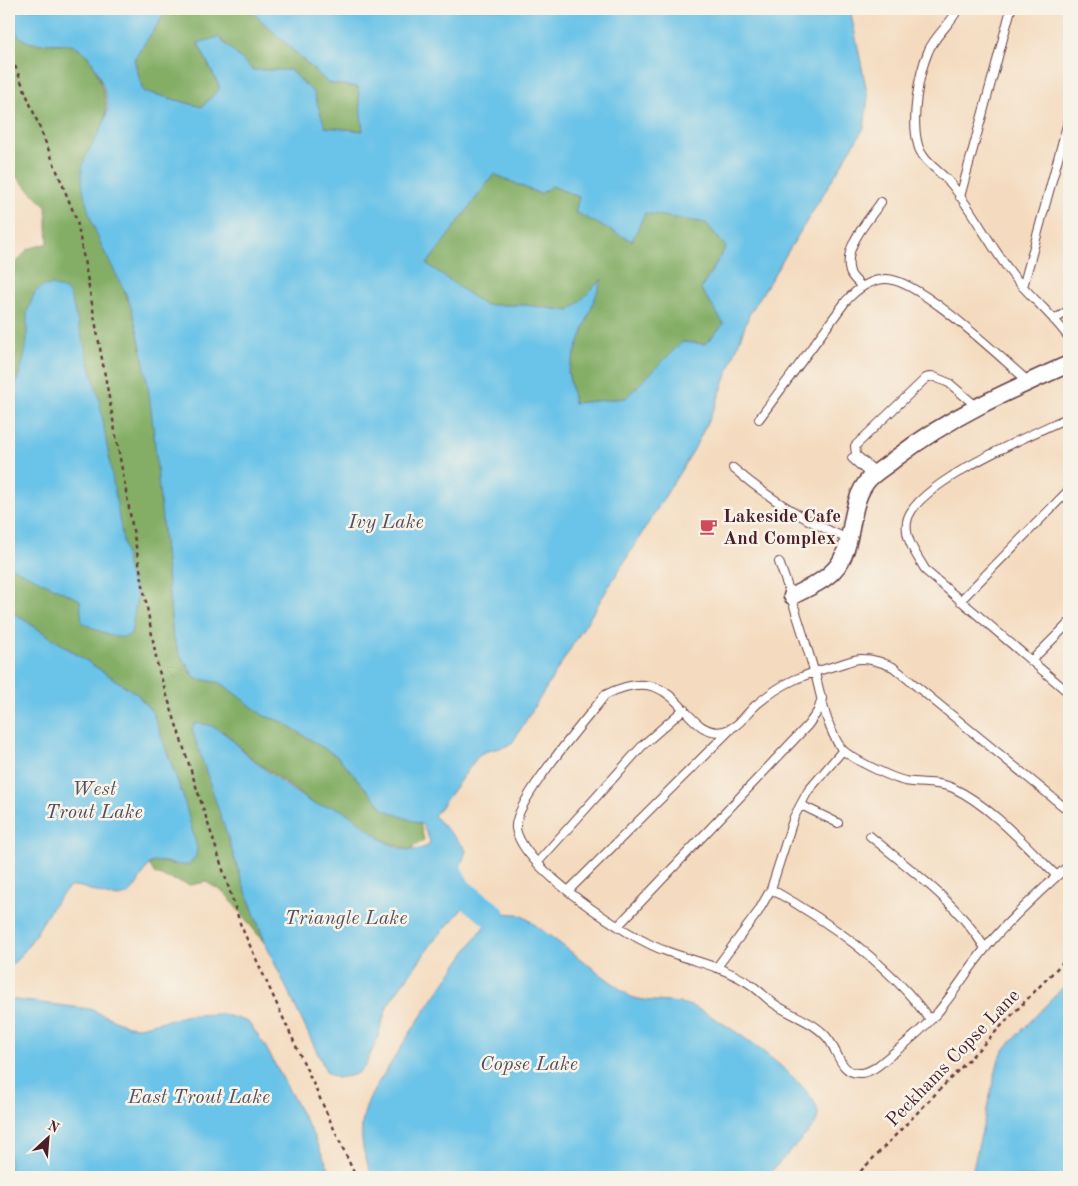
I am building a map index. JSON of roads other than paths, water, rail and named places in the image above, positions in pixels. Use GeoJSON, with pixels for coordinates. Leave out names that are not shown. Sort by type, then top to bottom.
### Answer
{"type":"FeatureCollection","features":[{"type":"Feature","properties":{"kind":"street"},"geometry":{"type":"LineString","coordinates":[[792,596],[824,580],[835,570],[843,556],[855,507],[861,491],[875,475],[914,444],[976,406],[1069,364]]}},
{"type":"Feature","properties":{"kind":"lane"},"geometry":{"type":"LineString","coordinates":[[958,9],[954,19],[928,50],[914,122],[918,147],[933,168],[951,184],[1023,287],[1069,338]]}},
{"type":"Feature","properties":{"kind":"lane"},"geometry":{"type":"LineString","coordinates":[[960,197],[1011,9]]}},
{"type":"Feature","properties":{"kind":"lane"},"geometry":{"type":"LineString","coordinates":[[1023,287],[1069,118]]}},
{"type":"Feature","properties":{"kind":"lane"},"geometry":{"type":"LineString","coordinates":[[862,286],[850,273],[848,259],[852,246],[881,202]]}},
{"type":"Feature","properties":{"kind":"lane"},"geometry":{"type":"LineString","coordinates":[[759,419],[846,301],[862,286],[886,279],[904,284],[930,300],[1029,382]]}},
{"type":"Feature","properties":{"kind":"lane"},"geometry":{"type":"LineString","coordinates":[[1054,320],[1069,310]]}},
{"type":"Feature","properties":{"kind":"lane"},"geometry":{"type":"LineString","coordinates":[[875,475],[856,455],[855,446],[926,378],[932,376],[950,383],[976,406]]}},
{"type":"Feature","properties":{"kind":"lane"},"geometry":{"type":"LineString","coordinates":[[1069,418],[995,451],[940,484],[913,508],[906,521],[907,533],[913,550],[926,571],[1069,693]]}},
{"type":"Feature","properties":{"kind":"lane"},"geometry":{"type":"LineString","coordinates":[[852,458],[875,475]]}},
{"type":"Feature","properties":{"kind":"lane"},"geometry":{"type":"LineString","coordinates":[[734,468],[759,491],[790,511],[848,538]]}},
{"type":"Feature","properties":{"kind":"lane"},"geometry":{"type":"LineString","coordinates":[[960,601],[1069,490]]}},
{"type":"Feature","properties":{"kind":"lane"},"geometry":{"type":"LineString","coordinates":[[779,562],[792,596],[834,736],[843,750],[856,759],[903,781],[936,783],[954,788],[1001,823],[1057,876]]}},
{"type":"Feature","properties":{"kind":"lane"},"geometry":{"type":"LineString","coordinates":[[1031,661],[1069,623]]}},
{"type":"Feature","properties":{"kind":"lane"},"geometry":{"type":"LineString","coordinates":[[568,890],[733,728],[778,687],[793,679],[862,658],[879,661],[893,667],[1069,811]]}},
{"type":"Feature","properties":{"kind":"lane"},"geometry":{"type":"LineString","coordinates":[[733,728],[723,732],[701,726],[657,687],[646,684],[623,686],[605,695],[529,794],[518,814],[516,826],[518,838],[529,856],[568,890],[618,926],[642,941],[666,951],[717,967],[749,983],[775,1004],[820,1031],[830,1041],[843,1065],[851,1072],[860,1074],[873,1070],[915,1036],[930,1020],[986,948],[1069,865]]}},
{"type":"Feature","properties":{"kind":"lane"},"geometry":{"type":"LineString","coordinates":[[618,926],[808,724],[818,711],[822,698]]}},
{"type":"Feature","properties":{"kind":"lane"},"geometry":{"type":"LineString","coordinates":[[537,863],[643,745],[684,709]]}},
{"type":"Feature","properties":{"kind":"lane"},"geometry":{"type":"LineString","coordinates":[[717,967],[758,912],[771,889],[794,818],[801,805],[814,784],[843,750]]}},
{"type":"Feature","properties":{"kind":"lane"},"geometry":{"type":"LineString","coordinates":[[801,805],[838,823]]}},
{"type":"Feature","properties":{"kind":"lane"},"geometry":{"type":"LineString","coordinates":[[870,836],[945,897],[971,924],[986,948]]}},
{"type":"Feature","properties":{"kind":"lane"},"geometry":{"type":"LineString","coordinates":[[771,889],[803,907],[882,967],[912,995],[930,1020]]}},
{"type":"Feature","properties":{"kind":"water","name":"Ivy Lake"},"geometry":{"type":"Polygon","coordinates":[[[9,9],[168,9],[134,59],[143,91],[202,107],[220,88],[198,43],[218,37],[253,70],[290,70],[314,93],[325,127],[363,131],[358,87],[328,83],[249,9],[850,9],[868,97],[864,128],[749,315],[715,407],[693,451],[512,743],[479,755],[434,816],[466,851],[457,875],[471,892],[471,899],[433,942],[388,1004],[376,1042],[364,1068],[354,1075],[337,1078],[327,1073],[266,945],[241,878],[192,729],[195,723],[220,730],[252,759],[300,795],[314,804],[334,807],[348,814],[391,845],[402,849],[415,850],[428,846],[430,841],[423,825],[385,810],[338,757],[281,721],[264,716],[221,683],[195,678],[179,653],[173,636],[154,437],[143,355],[130,305],[96,233],[83,188],[82,169],[89,150],[104,122],[107,112],[106,95],[93,64],[83,51],[69,44],[43,44],[27,41],[15,30],[10,20],[9,9]],[[494,174],[427,264],[484,305],[525,305],[570,311],[602,279],[568,372],[574,403],[626,398],[682,342],[705,344],[724,324],[701,289],[726,247],[706,223],[645,213],[632,241],[575,212],[579,197],[552,186],[540,194],[494,174]]]}},
{"type":"Feature","properties":{"kind":"water"},"geometry":{"type":"Polygon","coordinates":[[[52,285],[66,290],[70,295],[99,398],[128,571],[137,596],[131,634],[126,637],[114,636],[82,623],[80,600],[9,566],[9,405],[24,359],[27,340],[27,312],[35,292],[43,286],[52,285]]]}},
{"type":"Feature","properties":{"kind":"water","name":"West Trout Lake"},"geometry":{"type":"Polygon","coordinates":[[[9,610],[137,694],[153,713],[183,796],[197,848],[196,856],[189,865],[158,861],[149,864],[133,890],[122,896],[115,897],[85,888],[70,887],[53,905],[26,949],[9,967],[9,610]]]}},
{"type":"Feature","properties":{"kind":"water","name":"Copse Lake"},"geometry":{"type":"Polygon","coordinates":[[[499,913],[517,914],[526,918],[631,997],[691,1006],[744,1037],[786,1070],[803,1087],[814,1102],[818,1115],[814,1126],[766,1177],[372,1177],[362,1139],[363,1116],[370,1098],[442,985],[492,915],[499,913]]]}},
{"type":"Feature","properties":{"kind":"water"},"geometry":{"type":"Polygon","coordinates":[[[1069,981],[1069,1177],[971,1177],[999,1058],[1007,1046],[1069,981]]]}},
{"type":"Feature","properties":{"kind":"water","name":"East Trout Lake"},"geometry":{"type":"Polygon","coordinates":[[[9,999],[90,1009],[128,1026],[139,1027],[189,1015],[223,1014],[248,1022],[264,1044],[312,1133],[333,1177],[9,1177],[9,999]]]}},
{"type":"Feature","properties":{"kind":"waterway"},"geometry":{"type":"LineString","coordinates":[[449,871],[459,890],[492,915]]}},
{"type":"Feature","properties":{"kind":"place","name":"Lakeside Cafe And Complex"},"geometry":{"type":"Point","coordinates":[709,526]}},
{"type":"Feature","properties":{"kind":"water label","name":"Triangle Lake"},"geometry":{"type":"Point","coordinates":[346,917]}}]}
